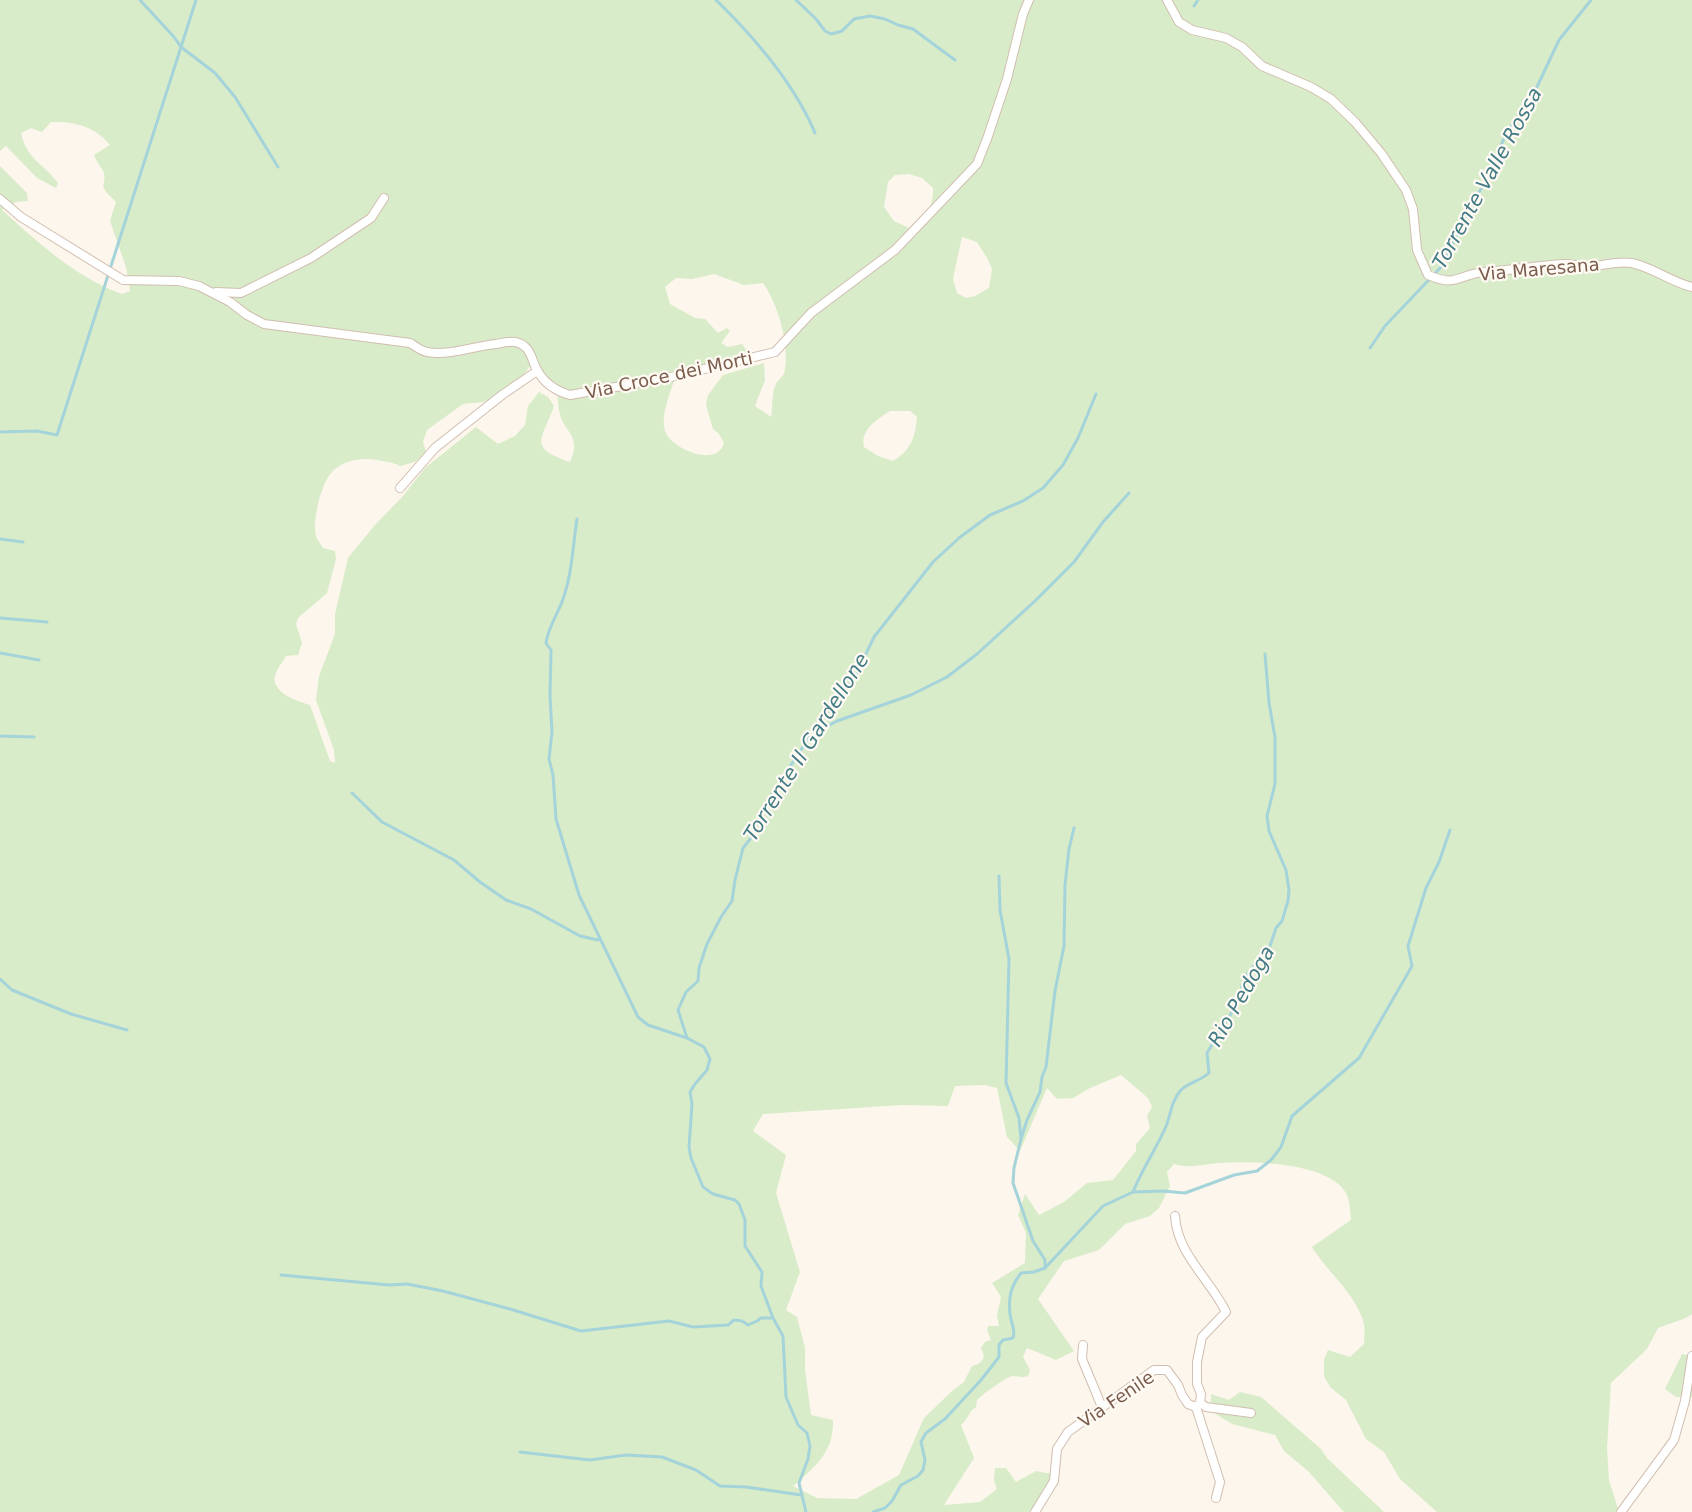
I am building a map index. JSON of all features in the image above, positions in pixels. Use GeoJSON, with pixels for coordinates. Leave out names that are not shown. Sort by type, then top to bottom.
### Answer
{"type":"FeatureCollection","features":[{"type":"Feature","properties":{"kind":"street","name":"Via Croce dei Morti"},"geometry":{"type":"LineString","coordinates":[[0,199],[21,217],[105,271],[123,280],[178,281],[213,291],[264,324],[410,344],[425,352],[452,352],[482,345],[515,342],[525,347],[532,355],[537,371],[549,385],[570,395],[667,378],[775,352],[811,313],[896,250],[977,164],[1007,79],[1023,14],[1029,0]]}},
{"type":"Feature","properties":{"kind":"street","name":"Via Maresana"},"geometry":{"type":"LineString","coordinates":[[1167,0],[1179,22],[1192,30],[1226,38],[1242,47],[1262,66],[1311,87],[1331,99],[1354,122],[1381,153],[1406,190],[1413,209],[1417,250],[1428,275],[1443,282],[1456,281],[1476,273],[1565,264],[1594,266],[1618,262],[1634,264],[1659,272],[1679,284],[1692,287]]}},
{"type":"Feature","properties":{"kind":"street"},"geometry":{"type":"LineString","coordinates":[[213,291],[242,293],[311,258],[371,218],[384,198]]}},
{"type":"Feature","properties":{"kind":"street"},"geometry":{"type":"LineString","coordinates":[[400,488],[435,448],[502,395],[537,371]]}},
{"type":"Feature","properties":{"kind":"street"},"geometry":{"type":"LineString","coordinates":[[1175,1216],[1175,1226],[1184,1248],[1226,1312],[1202,1337],[1197,1362],[1197,1384],[1201,1394],[1198,1405],[1220,1482],[1216,1498]]}},
{"type":"Feature","properties":{"kind":"street"},"geometry":{"type":"LineString","coordinates":[[1083,1345],[1082,1359],[1102,1407]]}},
{"type":"Feature","properties":{"kind":"street"},"geometry":{"type":"LineString","coordinates":[[1620,1512],[1674,1440],[1681,1417],[1692,1356]]}},
{"type":"Feature","properties":{"kind":"street","name":"Via Fenile"},"geometry":{"type":"LineString","coordinates":[[1035,1512],[1054,1481],[1057,1449],[1068,1432],[1154,1370],[1167,1370],[1188,1404],[1198,1405]]}},
{"type":"Feature","properties":{"kind":"street"},"geometry":{"type":"LineString","coordinates":[[1198,1405],[1251,1413]]}},
{"type":"Feature","properties":{"kind":"green space"},"geometry":{"type":"Polygon","coordinates":[[[0,0],[1692,0],[1692,1314],[1658,1328],[1647,1349],[1611,1383],[1607,1448],[1609,1480],[1619,1512],[1437,1512],[1400,1479],[1384,1452],[1366,1439],[1346,1400],[1330,1387],[1324,1376],[1324,1360],[1328,1350],[1350,1357],[1364,1344],[1364,1325],[1356,1305],[1312,1247],[1351,1220],[1346,1193],[1337,1183],[1307,1169],[1269,1163],[1234,1162],[1192,1166],[1174,1164],[1167,1172],[1170,1186],[1159,1208],[1150,1216],[1125,1224],[1099,1250],[1064,1261],[1038,1299],[1074,1351],[1056,1360],[1027,1348],[1023,1357],[1030,1370],[1028,1376],[1010,1377],[989,1390],[977,1400],[976,1407],[961,1425],[974,1458],[944,1505],[980,1502],[997,1489],[994,1480],[995,1468],[1006,1468],[1016,1482],[1036,1471],[1052,1474],[1038,1504],[1029,1512],[0,1512],[0,166],[27,193],[28,201],[16,202],[2,210],[73,269],[122,294],[130,291],[126,267],[110,221],[116,202],[103,186],[104,172],[94,155],[110,145],[92,130],[77,124],[51,122],[42,132],[31,128],[21,133],[31,155],[58,183],[56,188],[37,178],[6,146],[0,151],[0,0]],[[909,174],[895,175],[888,182],[884,207],[894,221],[909,228],[930,207],[933,188],[922,178],[909,174]],[[962,237],[953,279],[957,293],[966,298],[989,288],[992,269],[977,242],[962,237]],[[714,274],[692,279],[676,278],[665,287],[670,304],[695,318],[705,319],[718,333],[727,328],[730,331],[721,343],[728,347],[742,344],[747,351],[722,363],[675,377],[665,411],[665,431],[675,444],[684,449],[704,455],[713,454],[720,451],[724,443],[713,429],[706,405],[708,395],[723,375],[764,363],[765,380],[755,406],[771,417],[774,388],[785,369],[784,336],[778,313],[763,283],[744,285],[714,274]],[[529,367],[525,374],[501,393],[484,402],[463,404],[427,430],[423,442],[426,452],[415,462],[400,466],[372,459],[353,460],[341,465],[327,478],[318,503],[315,529],[323,548],[335,551],[336,559],[327,593],[298,618],[296,624],[302,643],[298,655],[286,656],[277,671],[275,680],[276,685],[285,695],[310,705],[330,761],[335,763],[334,750],[316,700],[319,676],[335,634],[335,614],[348,558],[425,468],[476,427],[498,444],[515,436],[525,425],[528,406],[539,392],[548,397],[554,406],[542,435],[543,447],[556,457],[570,462],[574,446],[573,440],[560,414],[557,384],[548,381],[529,367]],[[890,411],[867,430],[863,441],[864,447],[878,456],[893,461],[911,443],[917,417],[910,411],[890,411]],[[1121,1075],[1073,1098],[1057,1099],[1047,1088],[1020,1151],[1007,1137],[997,1088],[985,1085],[955,1086],[948,1106],[903,1105],[763,1114],[753,1131],[786,1155],[776,1193],[800,1272],[786,1310],[797,1317],[805,1348],[805,1370],[811,1415],[833,1420],[827,1450],[816,1465],[793,1486],[817,1498],[856,1499],[899,1475],[924,1418],[964,1382],[972,1366],[981,1362],[984,1355],[981,1348],[985,1342],[991,1340],[987,1330],[988,1326],[999,1326],[997,1315],[1001,1297],[992,1283],[1025,1263],[1026,1233],[1018,1215],[1025,1194],[1039,1215],[1064,1202],[1087,1183],[1113,1180],[1136,1151],[1136,1144],[1150,1128],[1147,1116],[1152,1107],[1148,1098],[1121,1075]]]}},
{"type":"Feature","properties":{"kind":"green space"},"geometry":{"type":"Polygon","coordinates":[[[1682,1354],[1692,1356],[1692,1397],[1676,1397],[1665,1389],[1682,1354]]]}},
{"type":"Feature","properties":{"kind":"green space"},"geometry":{"type":"Polygon","coordinates":[[[1240,1392],[1261,1397],[1321,1449],[1327,1458],[1384,1512],[1344,1512],[1308,1471],[1284,1451],[1275,1435],[1232,1424],[1211,1411],[1211,1394],[1229,1400],[1240,1392]]]}},
{"type":"Feature","properties":{"kind":"waterway"},"geometry":{"type":"LineString","coordinates":[[140,0],[181,47],[215,73],[235,97],[278,167]]}},
{"type":"Feature","properties":{"kind":"waterway"},"geometry":{"type":"LineString","coordinates":[[0,432],[37,431],[57,435],[196,0]]}},
{"type":"Feature","properties":{"kind":"waterway"},"geometry":{"type":"LineString","coordinates":[[716,0],[745,30],[785,79],[815,133]]}},
{"type":"Feature","properties":{"kind":"waterway"},"geometry":{"type":"LineString","coordinates":[[796,0],[825,31],[831,34],[842,31],[854,19],[870,16],[885,19],[913,29],[955,60]]}},
{"type":"Feature","properties":{"kind":"waterway"},"geometry":{"type":"LineString","coordinates":[[1194,6],[1198,0]]}},
{"type":"Feature","properties":{"kind":"waterway","name":"Torrente Valle Rossa"},"geometry":{"type":"LineString","coordinates":[[1370,348],[1385,326],[1442,266],[1476,197],[1492,171],[1493,163],[1507,132],[1536,89],[1559,40],[1591,0]]}},
{"type":"Feature","properties":{"kind":"waterway","name":"Torrente Il Gardellone"},"geometry":{"type":"LineString","coordinates":[[806,1512],[799,1483],[810,1446],[807,1433],[798,1425],[786,1397],[783,1336],[773,1318],[761,1286],[762,1272],[745,1246],[745,1220],[739,1204],[735,1200],[713,1194],[703,1187],[691,1158],[689,1147],[692,1104],[690,1092],[707,1070],[710,1059],[704,1047],[687,1038],[678,1010],[686,992],[698,981],[699,968],[707,944],[732,901],[743,848],[751,838],[761,811],[814,730],[855,677],[874,637],[933,562],[959,538],[990,515],[1023,501],[1043,488],[1063,465],[1078,438],[1096,394]]}},
{"type":"Feature","properties":{"kind":"waterway"},"geometry":{"type":"LineString","coordinates":[[815,730],[911,695],[947,677],[977,654],[1074,562],[1103,522],[1129,493]]}},
{"type":"Feature","properties":{"kind":"waterway"},"geometry":{"type":"LineString","coordinates":[[577,519],[566,589],[546,643],[551,650],[552,732],[549,759],[553,775],[556,819],[579,895],[638,1017],[648,1025],[687,1038]]}},
{"type":"Feature","properties":{"kind":"waterway"},"geometry":{"type":"LineString","coordinates":[[0,539],[23,542]]}},
{"type":"Feature","properties":{"kind":"waterway"},"geometry":{"type":"LineString","coordinates":[[0,618],[47,622]]}},
{"type":"Feature","properties":{"kind":"waterway"},"geometry":{"type":"LineString","coordinates":[[0,653],[39,660]]}},
{"type":"Feature","properties":{"kind":"waterway","name":"Rio Pedoga"},"geometry":{"type":"LineString","coordinates":[[873,1512],[885,1508],[901,1485],[918,1476],[923,1470],[925,1460],[921,1442],[926,1433],[945,1419],[981,1380],[999,1357],[999,1345],[1003,1340],[1013,1338],[1009,1303],[1013,1287],[1021,1273],[1045,1268],[1103,1206],[1133,1192],[1163,1133],[1178,1094],[1209,1073],[1207,1053],[1240,999],[1242,985],[1248,973],[1269,949],[1276,928],[1282,921],[1289,890],[1286,870],[1269,831],[1267,816],[1275,784],[1275,737],[1269,703],[1265,654]]}},
{"type":"Feature","properties":{"kind":"waterway"},"geometry":{"type":"LineString","coordinates":[[0,736],[34,737]]}},
{"type":"Feature","properties":{"kind":"waterway"},"geometry":{"type":"LineString","coordinates":[[352,793],[382,822],[454,860],[506,900],[531,909],[580,936],[598,940]]}},
{"type":"Feature","properties":{"kind":"waterway"},"geometry":{"type":"LineString","coordinates":[[1045,1268],[1045,1260],[1033,1241],[1013,1183],[1021,1139],[1040,1092],[1046,1067],[1055,991],[1064,946],[1065,885],[1074,828]]}},
{"type":"Feature","properties":{"kind":"waterway"},"geometry":{"type":"LineString","coordinates":[[1133,1192],[1185,1193],[1234,1175],[1257,1171],[1271,1160],[1281,1147],[1292,1116],[1359,1058],[1412,966],[1408,946],[1426,888],[1439,862],[1450,830]]}},
{"type":"Feature","properties":{"kind":"waterway"},"geometry":{"type":"LineString","coordinates":[[999,876],[1000,910],[1009,959],[1006,1083],[1019,1118],[1021,1138]]}},
{"type":"Feature","properties":{"kind":"waterway"},"geometry":{"type":"LineString","coordinates":[[0,979],[12,990],[71,1014],[127,1030]]}},
{"type":"Feature","properties":{"kind":"waterway"},"geometry":{"type":"LineString","coordinates":[[281,1275],[389,1285],[407,1284],[510,1309],[581,1331],[669,1321],[693,1327],[728,1325],[734,1320],[748,1325],[761,1318],[773,1318]]}},
{"type":"Feature","properties":{"kind":"waterway"},"geometry":{"type":"LineString","coordinates":[[520,1452],[590,1460],[626,1455],[662,1457],[696,1470],[720,1486],[746,1487],[801,1495]]}}]}
